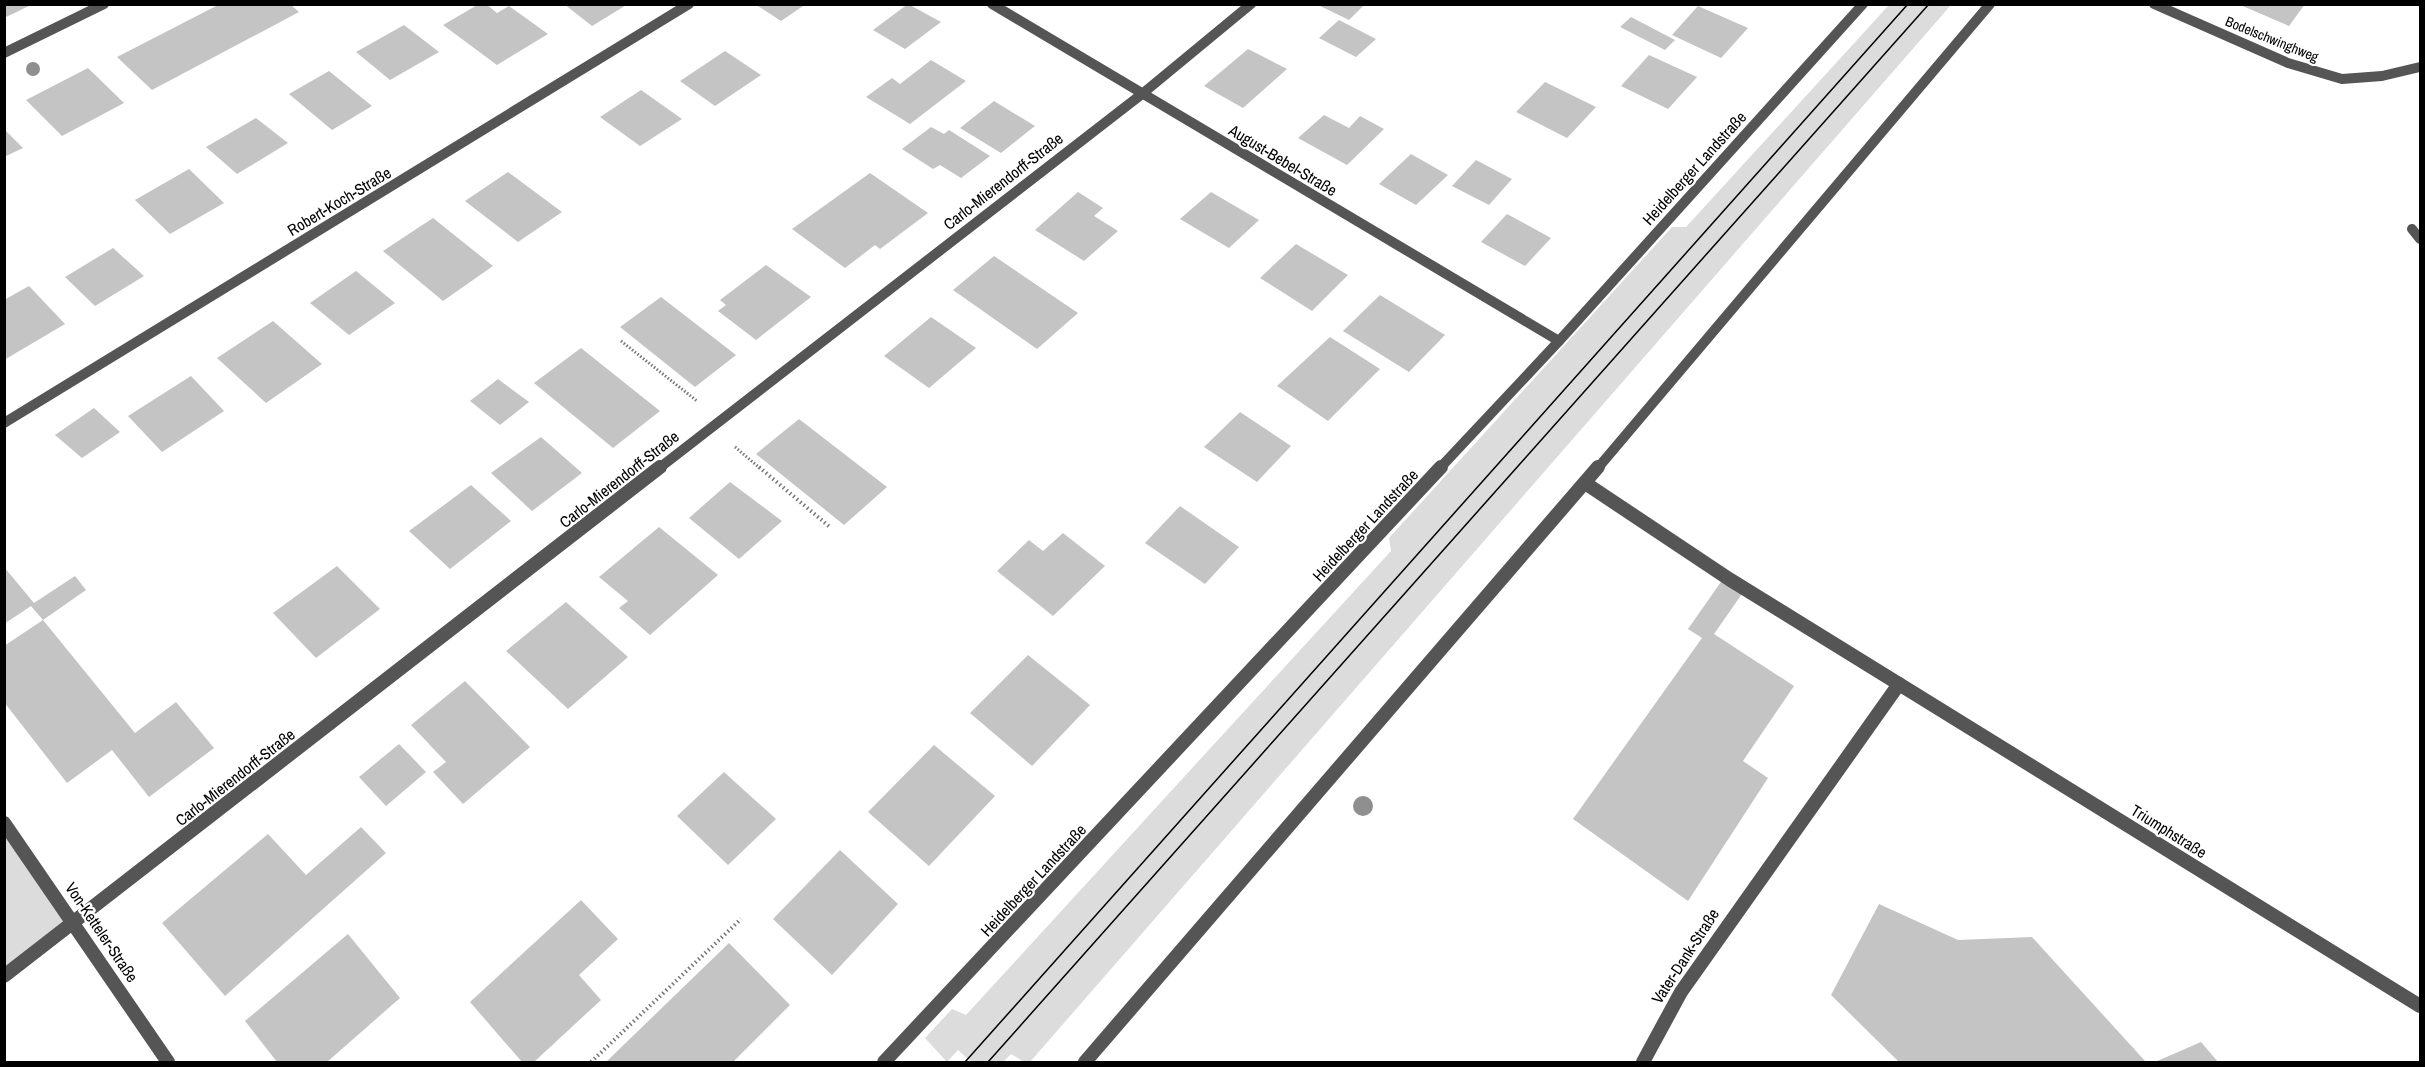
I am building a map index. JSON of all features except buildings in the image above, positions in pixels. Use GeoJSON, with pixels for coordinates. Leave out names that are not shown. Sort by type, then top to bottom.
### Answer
{"type":"FeatureCollection","features":[{"type":"Feature","properties":{"kind":"street"},"geometry":{"type":"LineString","coordinates":[[4,53],[104,4]]}},
{"type":"Feature","properties":{"kind":"street","name":"Robert-Koch-Straße"},"geometry":{"type":"LineString","coordinates":[[4,423],[689,4]]}},
{"type":"Feature","properties":{"kind":"street","name":"August-Bebel-Straße"},"geometry":{"type":"LineString","coordinates":[[992,4],[1559,341]]}},
{"type":"Feature","properties":{"kind":"street","name":"Carlo-Mierendorff-Straße"},"geometry":{"type":"LineString","coordinates":[[4,976],[1142,94],[1251,4]]}},
{"type":"Feature","properties":{"kind":"street","name":"Heidelberger Landstraße"},"geometry":{"type":"LineString","coordinates":[[885,1062],[1559,341],[1863,4]]}},
{"type":"Feature","properties":{"kind":"street"},"geometry":{"type":"LineString","coordinates":[[1085,1062],[1585,483],[1852,164],[1990,4]]}},
{"type":"Feature","properties":{"kind":"street","name":"Bodelschwinghweg"},"geometry":{"type":"LineString","coordinates":[[2154,4],[2288,63],[2342,79],[2382,76],[2421,67]]}},
{"type":"Feature","properties":{"kind":"street"},"geometry":{"type":"LineString","coordinates":[[2412,229],[2421,239]]}},
{"type":"Feature","properties":{"kind":"street","name":"Triumphstraße"},"geometry":{"type":"LineString","coordinates":[[1585,483],[1729,579],[2421,1006]]}},
{"type":"Feature","properties":{"kind":"street","name":"Vater-Dank-Straße"},"geometry":{"type":"LineString","coordinates":[[1642,1062],[1681,992],[1762,873],[1899,684]]}},
{"type":"Feature","properties":{"kind":"street","name":"Von-Ketteler-Straße"},"geometry":{"type":"LineString","coordinates":[[4,823],[75,923],[168,1062]]}},
{"type":"Feature","properties":{"kind":"path"},"geometry":{"type":"LineString","coordinates":[[621,341],[831,528]]}},
{"type":"Feature","properties":{"kind":"path"},"geometry":{"type":"LineString","coordinates":[[591,1062],[741,919]]}},
{"type":"Feature","properties":{"kind":"shaded area"},"geometry":{"type":"Polygon","coordinates":[[[1889,5],[1951,5],[1030,1062],[1024,1062],[1011,1054],[1003,1062],[971,1062],[958,1050],[947,1062],[925,1038],[952,1009],[966,1015],[1391,551],[1389,538],[1672,227],[1686,227],[1889,5]]]}},
{"type":"Feature","properties":{"kind":"shaded area"},"geometry":{"type":"Polygon","coordinates":[[[4,823],[75,923],[4,976],[4,823]]]}},
{"type":"Feature","properties":{"kind":"tram line"},"geometry":{"type":"LineString","coordinates":[[965,1062],[1908,4]]}},
{"type":"Feature","properties":{"kind":"tram line"},"geometry":{"type":"LineString","coordinates":[[988,1062],[1929,4]]}}]}
